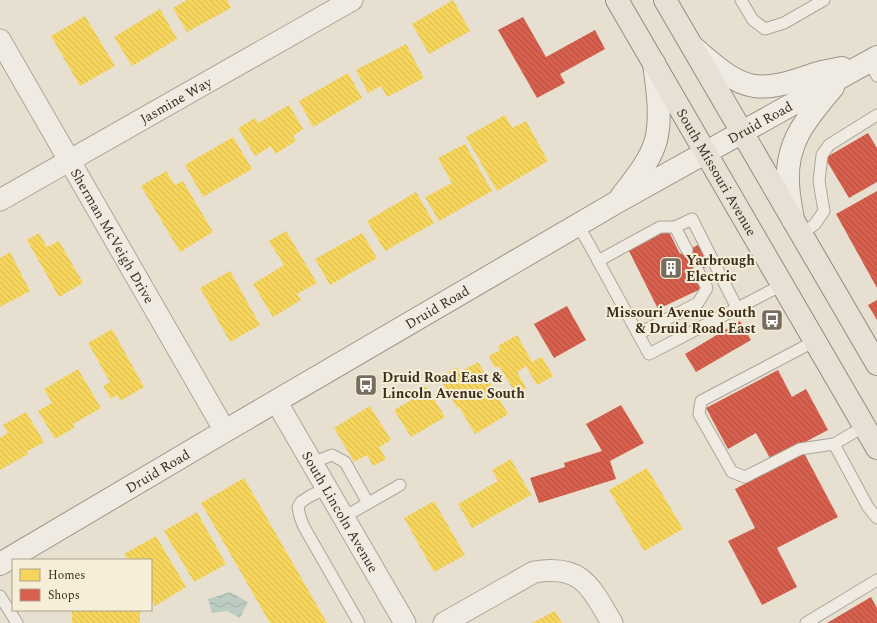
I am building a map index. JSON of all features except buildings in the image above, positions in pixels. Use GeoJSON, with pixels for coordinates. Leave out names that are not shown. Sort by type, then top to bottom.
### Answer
{"type":"FeatureCollection","features":[{"type":"Feature","properties":{"kind":"main road","name":"South Missouri Avenue"},"geometry":{"type":"LineString","coordinates":[[617,0],[877,448]]}},
{"type":"Feature","properties":{"kind":"main road"},"geometry":{"type":"LineString","coordinates":[[665,0],[877,364]]}},
{"type":"Feature","properties":{"kind":"street","name":"Jasmine Way"},"geometry":{"type":"LineString","coordinates":[[0,200],[352,0]]}},
{"type":"Feature","properties":{"kind":"street","name":"Sherman McVeigh Drive"},"geometry":{"type":"LineString","coordinates":[[0,40],[225,431]]}},
{"type":"Feature","properties":{"kind":"street"},"geometry":{"type":"LineString","coordinates":[[691,46],[716,67],[734,78],[754,86],[779,85],[817,73],[874,64]]}},
{"type":"Feature","properties":{"kind":"street"},"geometry":{"type":"LineString","coordinates":[[617,202],[644,165],[656,141],[658,98],[654,63]]}},
{"type":"Feature","properties":{"kind":"street","name":"Druid Road"},"geometry":{"type":"LineString","coordinates":[[0,564],[617,202],[841,77],[874,64]]}},
{"type":"Feature","properties":{"kind":"street"},"geometry":{"type":"LineString","coordinates":[[797,228],[788,181],[788,164],[792,147],[795,137],[808,117],[841,77]]}},
{"type":"Feature","properties":{"kind":"street","name":"South Lincoln Avenue"},"geometry":{"type":"LineString","coordinates":[[276,401],[405,623]]}},
{"type":"Feature","properties":{"kind":"street"},"geometry":{"type":"LineString","coordinates":[[444,623],[534,572],[551,570],[568,572],[582,579],[594,593],[612,623]]}},
{"type":"Feature","properties":{"kind":"lane"},"geometry":{"type":"LineString","coordinates":[[741,0],[753,20],[765,29],[784,23],[824,0]]}},
{"type":"Feature","properties":{"kind":"lane"},"geometry":{"type":"LineString","coordinates":[[797,228],[815,224],[824,210],[818,182],[822,155],[829,145],[877,115]]}},
{"type":"Feature","properties":{"kind":"lane"},"geometry":{"type":"LineString","coordinates":[[598,261],[660,227],[675,227],[692,219],[737,308]]}},
{"type":"Feature","properties":{"kind":"lane"},"geometry":{"type":"LineString","coordinates":[[578,225],[649,354],[782,284]]}},
{"type":"Feature","properties":{"kind":"lane"},"geometry":{"type":"LineString","coordinates":[[675,227],[687,250]]}},
{"type":"Feature","properties":{"kind":"lane"},"geometry":{"type":"LineString","coordinates":[[638,334],[698,303],[707,288],[698,271]]}},
{"type":"Feature","properties":{"kind":"lane"},"geometry":{"type":"LineString","coordinates":[[815,340],[700,401],[699,414],[732,472],[744,477],[800,449],[834,444],[865,426]]}},
{"type":"Feature","properties":{"kind":"lane"},"geometry":{"type":"LineString","coordinates":[[834,444],[868,507],[877,518]]}},
{"type":"Feature","properties":{"kind":"lane"},"geometry":{"type":"LineString","coordinates":[[312,463],[332,455],[345,462],[368,503]]}},
{"type":"Feature","properties":{"kind":"lane"},"geometry":{"type":"LineString","coordinates":[[344,517],[400,484]]}},
{"type":"Feature","properties":{"kind":"lane"},"geometry":{"type":"LineString","coordinates":[[327,488],[301,502],[298,507],[300,517],[304,527],[359,623]]}},
{"type":"Feature","properties":{"kind":"lane"},"geometry":{"type":"LineString","coordinates":[[806,623],[877,580]]}},
{"type":"Feature","properties":{"kind":"lane"},"geometry":{"type":"LineString","coordinates":[[0,596],[17,623]]}},
{"type":"Feature","properties":{"kind":"water"},"geometry":{"type":"Polygon","coordinates":[[[230,592],[248,602],[240,618],[227,611],[212,613],[208,599],[230,592]]]}},
{"type":"Feature","properties":{"kind":"place","name":"Yarbrough Electric"},"geometry":{"type":"Point","coordinates":[671,268]}},
{"type":"Feature","properties":{"kind":"place","name":"Missouri Avenue South & Druid Road East"},"geometry":{"type":"Point","coordinates":[772,320]}},
{"type":"Feature","properties":{"kind":"place","name":"Druid Road East & Lincoln Avenue South"},"geometry":{"type":"Point","coordinates":[366,385]}}]}
